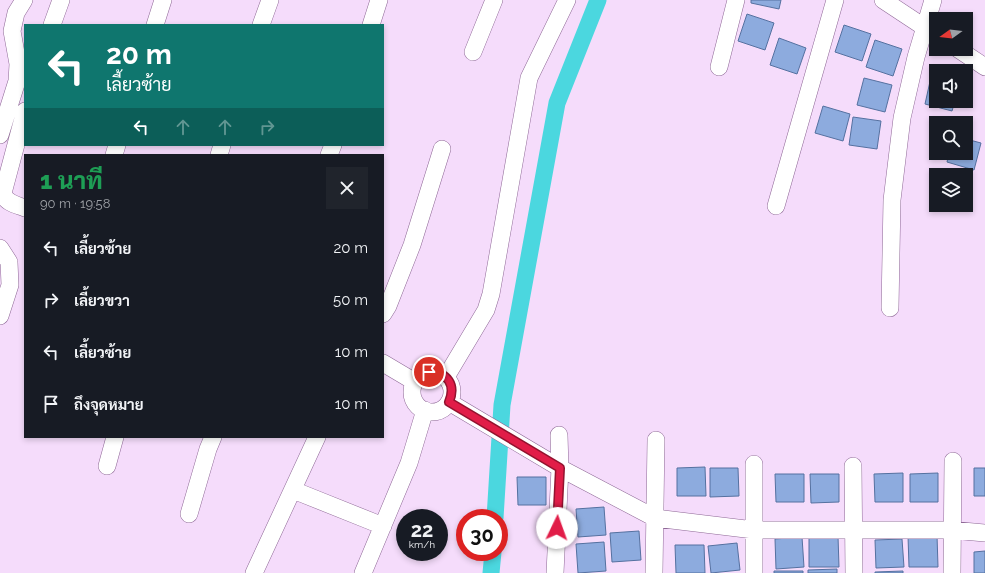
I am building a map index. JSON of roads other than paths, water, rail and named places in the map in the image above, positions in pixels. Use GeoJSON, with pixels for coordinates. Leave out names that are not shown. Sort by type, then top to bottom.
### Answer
{"type":"FeatureCollection","features":[{"type":"Feature","properties":{"kind":"street"},"geometry":{"type":"LineString","coordinates":[[0,135],[17,81],[18,64],[12,31],[16,13],[24,0]]}},
{"type":"Feature","properties":{"kind":"street"},"geometry":{"type":"LineString","coordinates":[[52,24],[62,0]]}},
{"type":"Feature","properties":{"kind":"street"},"geometry":{"type":"LineString","coordinates":[[155,24],[163,0]]}},
{"type":"Feature","properties":{"kind":"street"},"geometry":{"type":"LineString","coordinates":[[262,24],[270,0]]}},
{"type":"Feature","properties":{"kind":"street"},"geometry":{"type":"LineString","coordinates":[[371,24],[379,0]]}},
{"type":"Feature","properties":{"kind":"street"},"geometry":{"type":"LineString","coordinates":[[473,52],[494,0]]}},
{"type":"Feature","properties":{"kind":"street"},"geometry":{"type":"LineString","coordinates":[[446,377],[486,310],[488,304],[493,286],[529,78],[567,0]]}},
{"type":"Feature","properties":{"kind":"street"},"geometry":{"type":"LineString","coordinates":[[719,67],[736,0]]}},
{"type":"Feature","properties":{"kind":"street"},"geometry":{"type":"LineString","coordinates":[[776,206],[835,0]]}},
{"type":"Feature","properties":{"kind":"street"},"geometry":{"type":"LineString","coordinates":[[883,0],[929,30]]}},
{"type":"Feature","properties":{"kind":"street"},"geometry":{"type":"LineString","coordinates":[[932,12],[933,0]]}},
{"type":"Feature","properties":{"kind":"street"},"geometry":{"type":"LineString","coordinates":[[890,308],[892,192],[902,118],[916,57],[929,33]]}},
{"type":"Feature","properties":{"kind":"street"},"geometry":{"type":"LineString","coordinates":[[968,56],[985,67]]}},
{"type":"Feature","properties":{"kind":"street"},"geometry":{"type":"LineString","coordinates":[[24,115],[3,193],[7,200],[24,208]]}},
{"type":"Feature","properties":{"kind":"street"},"geometry":{"type":"LineString","coordinates":[[384,312],[412,246],[442,149]]}},
{"type":"Feature","properties":{"kind":"street"},"geometry":{"type":"LineString","coordinates":[[0,248],[9,262],[10,286],[0,316]]}},
{"type":"Feature","properties":{"kind":"street"},"geometry":{"type":"LineString","coordinates":[[384,364],[415,382]]}},
{"type":"Feature","properties":{"kind":"street"},"geometry":{"type":"LineString","coordinates":[[429,372],[441,374],[446,377],[450,383],[452,396],[445,407],[439,411],[432,412],[425,410],[415,402],[413,395],[415,382],[423,374],[429,372]]}},
{"type":"Feature","properties":{"kind":"street"},"geometry":{"type":"LineString","coordinates":[[449,402],[560,468],[655,518],[754,530],[952,530],[985,533]]}},
{"type":"Feature","properties":{"kind":"street"},"geometry":{"type":"LineString","coordinates":[[363,573],[409,463],[425,410]]}},
{"type":"Feature","properties":{"kind":"street"},"geometry":{"type":"LineString","coordinates":[[555,573],[560,468],[559,435]]}},
{"type":"Feature","properties":{"kind":"street"},"geometry":{"type":"LineString","coordinates":[[107,466],[115,438]]}},
{"type":"Feature","properties":{"kind":"street"},"geometry":{"type":"LineString","coordinates":[[189,514],[213,438]]}},
{"type":"Feature","properties":{"kind":"street"},"geometry":{"type":"LineString","coordinates":[[254,573],[317,438]]}},
{"type":"Feature","properties":{"kind":"street"},"geometry":{"type":"LineString","coordinates":[[654,573],[656,440]]}},
{"type":"Feature","properties":{"kind":"street"},"geometry":{"type":"LineString","coordinates":[[952,573],[953,461]]}},
{"type":"Feature","properties":{"kind":"street"},"geometry":{"type":"LineString","coordinates":[[754,464],[754,573]]}},
{"type":"Feature","properties":{"kind":"street"},"geometry":{"type":"LineString","coordinates":[[853,466],[854,573]]}},
{"type":"Feature","properties":{"kind":"street"},"geometry":{"type":"LineString","coordinates":[[293,490],[383,526]]}},
{"type":"Feature","properties":{"kind":"waterway"},"geometry":{"type":"LineString","coordinates":[[496,509],[502,405],[557,103],[598,0]]}},
{"type":"Feature","properties":{"kind":"waterway"},"geometry":{"type":"LineString","coordinates":[[491,573],[492,561]]}}]}
